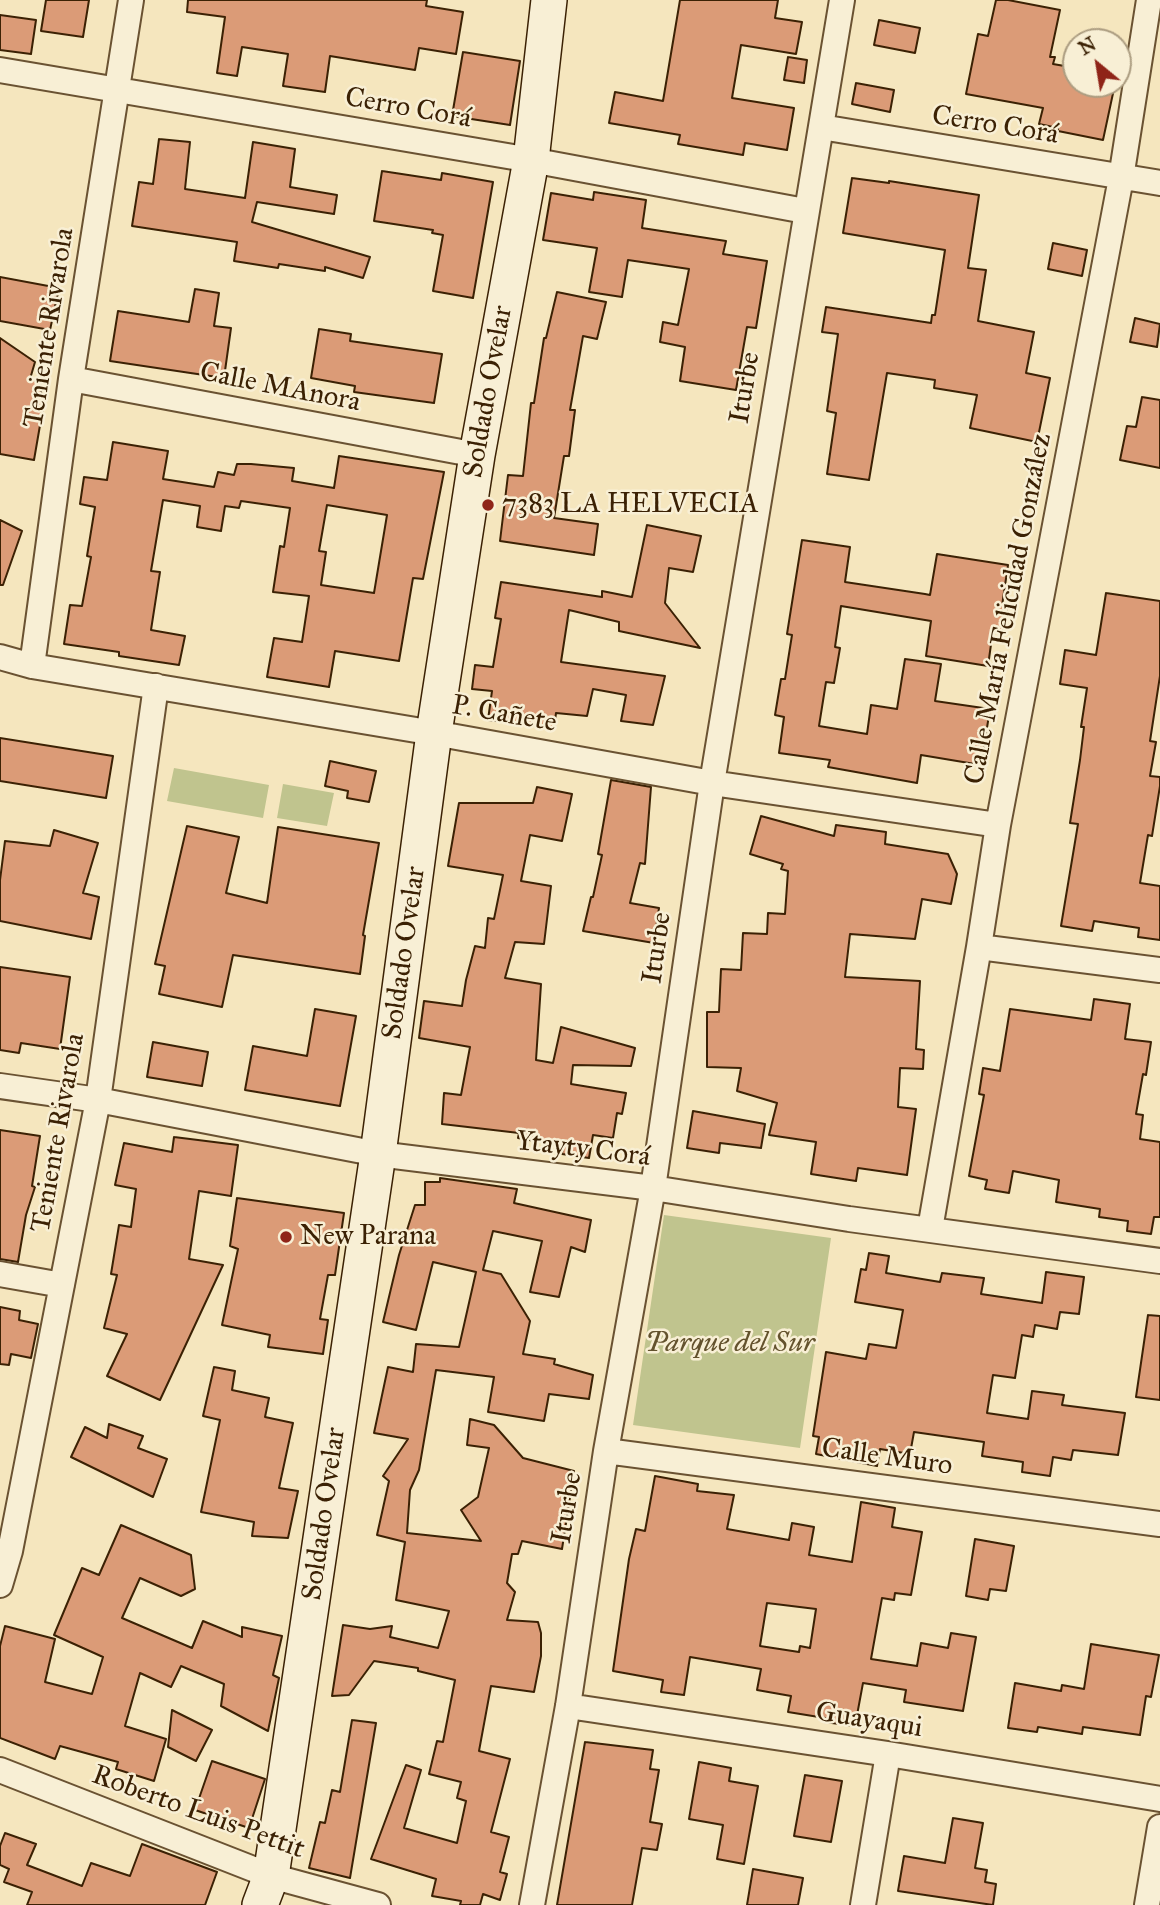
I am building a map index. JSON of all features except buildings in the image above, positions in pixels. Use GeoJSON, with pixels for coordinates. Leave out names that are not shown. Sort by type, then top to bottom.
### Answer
{"type":"FeatureCollection","features":[{"type":"Feature","properties":{"kind":"main road","name":"Soldado Ovelar"},"geometry":{"type":"LineString","coordinates":[[265,1890],[378,1154],[434,733],[477,455],[531,160],[549,0]]}},
{"type":"Feature","properties":{"kind":"street","name":"Teniente Rivarola"},"geometry":{"type":"LineString","coordinates":[[32,666],[71,379],[131,0]]}},
{"type":"Feature","properties":{"kind":"street","name":"Iturbe"},"geometry":{"type":"LineString","coordinates":[[532,1905],[568,1706],[606,1451],[653,1188],[712,783],[842,0]]}},
{"type":"Feature","properties":{"kind":"street","name":"Calle María Felicidad González"},"geometry":{"type":"LineString","coordinates":[[930,1229],[998,825],[1121,178],[1149,0]]}},
{"type":"Feature","properties":{"kind":"street","name":"Cerro Corá"},"geometry":{"type":"LineString","coordinates":[[0,70],[531,160],[806,211]]}},
{"type":"Feature","properties":{"kind":"street","name":"Cerro Corá"},"geometry":{"type":"LineString","coordinates":[[821,128],[1160,183]]}},
{"type":"Feature","properties":{"kind":"street","name":"Calle MAnora"},"geometry":{"type":"LineString","coordinates":[[71,379],[477,455]]}},
{"type":"Feature","properties":{"kind":"street","name":"P. Cañete"},"geometry":{"type":"LineString","coordinates":[[0,657],[32,666],[434,733],[712,783],[998,825]]}},
{"type":"Feature","properties":{"kind":"street","name":"Teniente Rivarola"},"geometry":{"type":"LineString","coordinates":[[0,1585],[98,1100],[156,687]]}},
{"type":"Feature","properties":{"kind":"street"},"geometry":{"type":"LineString","coordinates":[[979,947],[1160,970]]}},
{"type":"Feature","properties":{"kind":"street","name":"Ytayty Corá"},"geometry":{"type":"LineString","coordinates":[[0,1086],[98,1100],[378,1154],[653,1188],[849,1219],[1160,1261]]}},
{"type":"Feature","properties":{"kind":"street"},"geometry":{"type":"LineString","coordinates":[[0,1274],[62,1285]]}},
{"type":"Feature","properties":{"kind":"street","name":"Calle Muro"},"geometry":{"type":"LineString","coordinates":[[606,1451],[1160,1524]]}},
{"type":"Feature","properties":{"kind":"street","name":"Guayaqui"},"geometry":{"type":"LineString","coordinates":[[568,1706],[888,1754],[1160,1799]]}},
{"type":"Feature","properties":{"kind":"street"},"geometry":{"type":"LineString","coordinates":[[863,1905],[888,1754]]}},
{"type":"Feature","properties":{"kind":"street","name":"Roberto Luis Pettit"},"geometry":{"type":"LineString","coordinates":[[0,1770],[265,1890],[378,1905]]}},
{"type":"Feature","properties":{"kind":"street"},"geometry":{"type":"LineString","coordinates":[[1147,1905],[1160,1827]]}},
{"type":"Feature","properties":{"kind":"green space"},"geometry":{"type":"Polygon","coordinates":[[[174,768],[269,785],[263,818],[167,801],[174,768]]]}},
{"type":"Feature","properties":{"kind":"green space"},"geometry":{"type":"Polygon","coordinates":[[[283,784],[334,793],[327,826],[277,818],[283,784]]]}},
{"type":"Feature","properties":{"kind":"green space","name":"Parque del Sur"},"geometry":{"type":"Polygon","coordinates":[[[664,1215],[831,1238],[800,1448],[633,1425],[664,1215]]]}},
{"type":"Feature","properties":{"kind":"place","name":"7383 LA HELVECIA"},"geometry":{"type":"Point","coordinates":[488,505]}},
{"type":"Feature","properties":{"kind":"place","name":"New Parana"},"geometry":{"type":"Point","coordinates":[286,1237]}}]}
